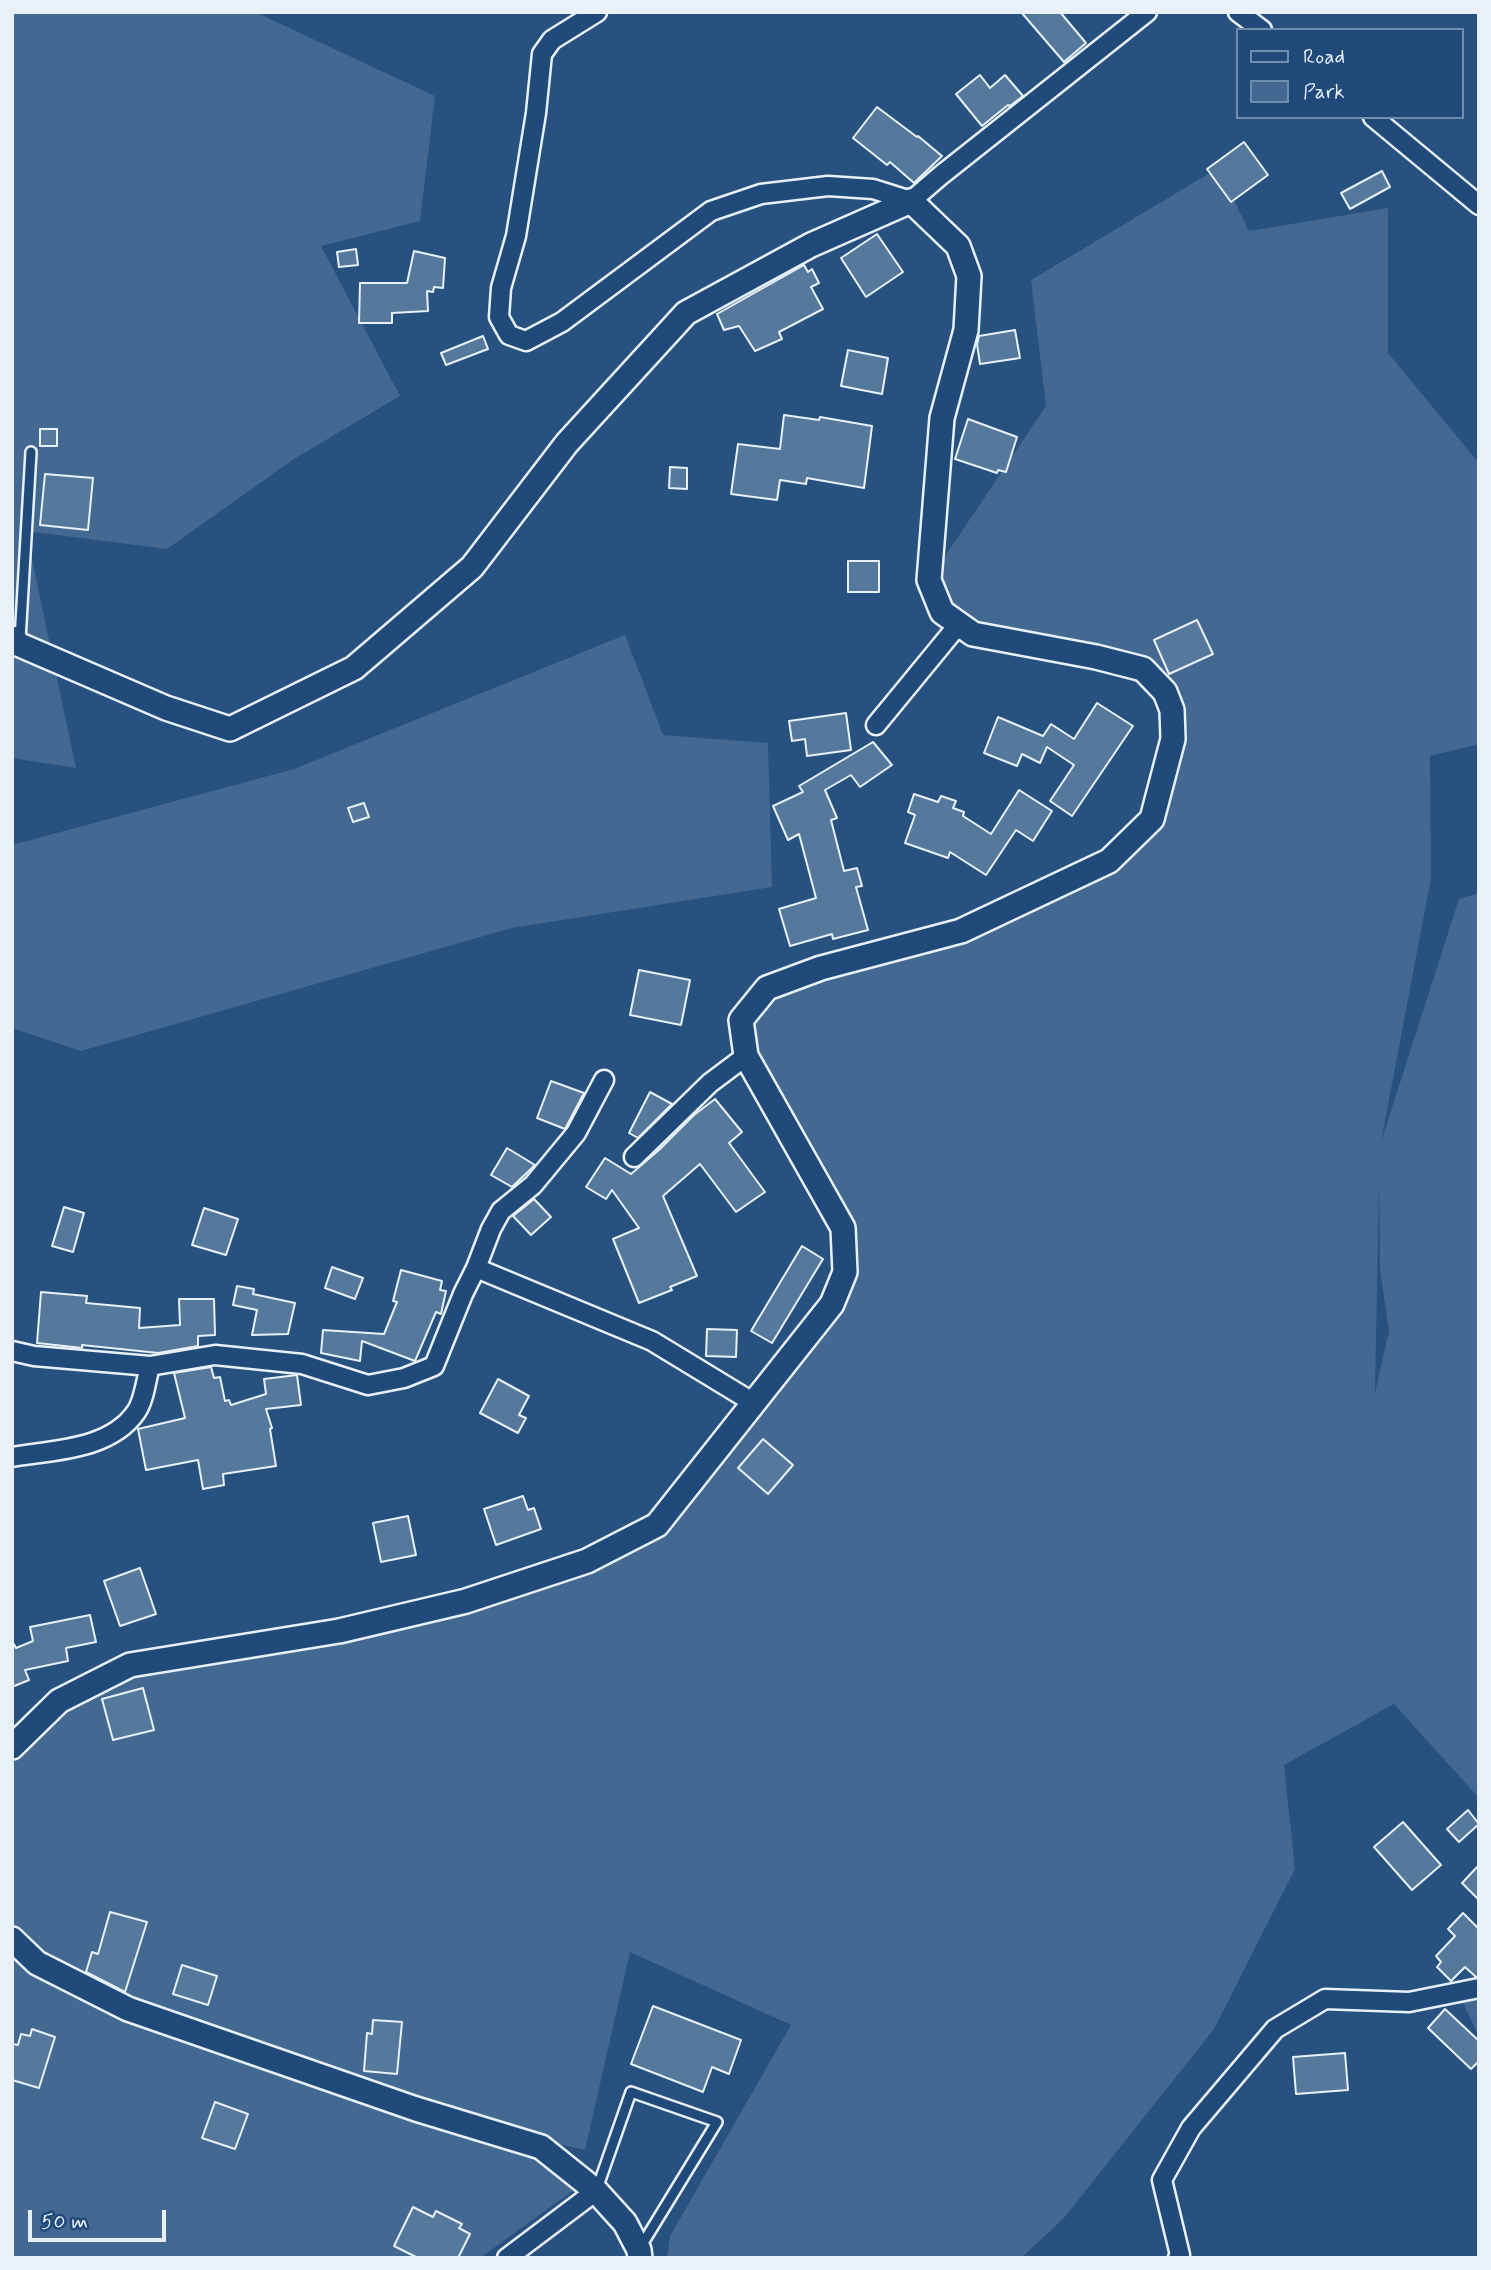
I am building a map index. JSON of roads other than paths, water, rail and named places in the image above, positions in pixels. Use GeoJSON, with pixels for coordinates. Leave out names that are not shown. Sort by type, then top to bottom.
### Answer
{"type":"FeatureCollection","features":[{"type":"Feature","properties":{"kind":"street"},"geometry":{"type":"LineString","coordinates":[[12,1747],[59,1701],[130,1665],[339,1631],[467,1601],[587,1561],[657,1525],[832,1304],[845,1272],[843,1228],[746,1056],[741,1020],[767,988],[821,968],[961,931],[1110,860],[1152,819],[1173,739],[1172,710],[1165,692],[1143,669],[1096,657],[973,634],[942,612],[929,580],[942,418],[966,330],[970,276],[958,246],[911,201],[873,189],[828,186],[761,194],[711,211],[562,322],[526,341],[509,335],[499,317],[501,288],[516,236],[536,113],[542,54],[552,40],[597,12]]}},
{"type":"Feature","properties":{"kind":"street"},"geometry":{"type":"LineString","coordinates":[[16,642],[166,708],[230,729],[354,668],[472,567],[567,443],[686,313],[811,245],[911,201],[1147,12]]}},
{"type":"Feature","properties":{"kind":"street"},"geometry":{"type":"LineString","coordinates":[[1238,12],[1259,28]]}},
{"type":"Feature","properties":{"kind":"street"},"geometry":{"type":"LineString","coordinates":[[1375,119],[1479,205]]}},
{"type":"Feature","properties":{"kind":"street"},"geometry":{"type":"LineString","coordinates":[[876,725],[959,624]]}},
{"type":"Feature","properties":{"kind":"street"},"geometry":{"type":"LineString","coordinates":[[634,1157],[710,1083],[746,1056]]}},
{"type":"Feature","properties":{"kind":"street"},"geometry":{"type":"LineString","coordinates":[[12,1351],[34,1356],[150,1366],[215,1355],[302,1364],[368,1385],[404,1378],[433,1366],[501,1211],[533,1185],[576,1133],[604,1080]]}},
{"type":"Feature","properties":{"kind":"street"},"geometry":{"type":"LineString","coordinates":[[476,1269],[652,1341],[754,1403]]}},
{"type":"Feature","properties":{"kind":"street"},"geometry":{"type":"LineString","coordinates":[[12,1457],[91,1444],[121,1429],[137,1411],[150,1366]]}},
{"type":"Feature","properties":{"kind":"street"},"geometry":{"type":"LineString","coordinates":[[12,1939],[37,1963],[128,2009],[416,2109],[541,2147],[596,2191],[625,2223],[639,2254]]}},
{"type":"Feature","properties":{"kind":"street"},"geometry":{"type":"LineString","coordinates":[[1178,2258],[1180,2255],[1162,2180],[1191,2129],[1275,2029],[1325,1999],[1409,2002],[1479,1988]]}},
{"type":"Feature","properties":{"kind":"street"},"geometry":{"type":"LineString","coordinates":[[507,2258],[596,2191]]}},
{"type":"Feature","properties":{"kind":"lane"},"geometry":{"type":"LineString","coordinates":[[16,642],[31,452]]}},
{"type":"Feature","properties":{"kind":"lane"},"geometry":{"type":"LineString","coordinates":[[596,2191],[631,2092],[717,2122],[639,2254]]}}]}
